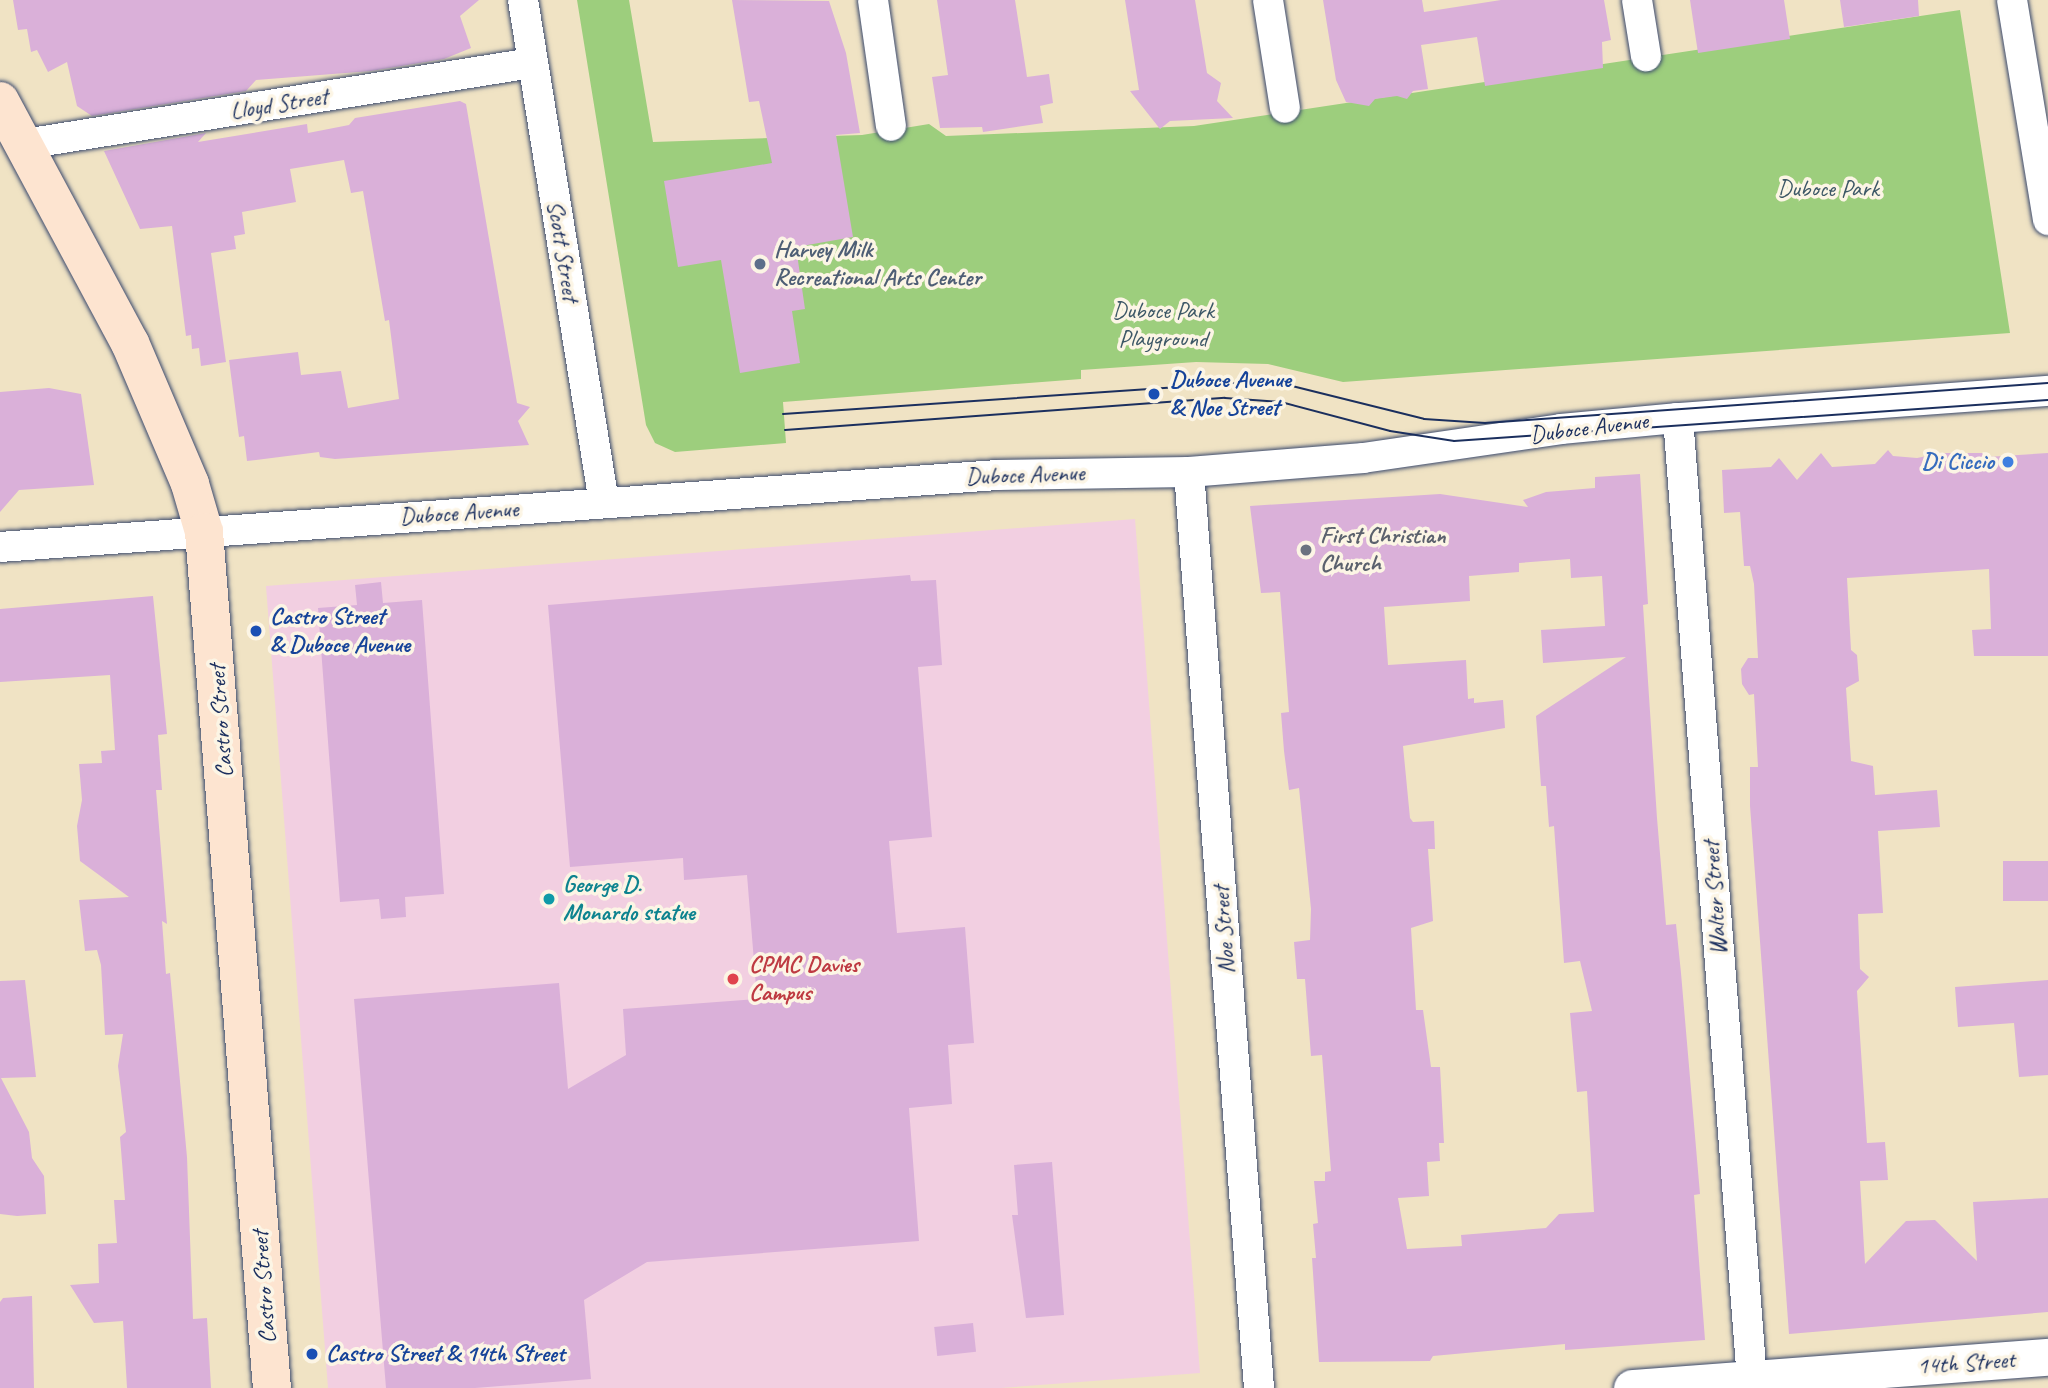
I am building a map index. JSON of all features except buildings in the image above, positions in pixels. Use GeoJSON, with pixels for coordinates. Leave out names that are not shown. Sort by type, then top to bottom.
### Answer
{"type":"FeatureCollection","features":[{"type":"Feature","properties":{"kind":"main road","name":"Castro Street"},"geometry":{"type":"LineString","coordinates":[[0,101],[130,343],[190,484],[204,532],[272,1388]]}},
{"type":"Feature","properties":{"kind":"street","name":"Scott Street"},"geometry":{"type":"LineString","coordinates":[[523,0],[604,503]]}},
{"type":"Feature","properties":{"kind":"street"},"geometry":{"type":"LineString","coordinates":[[873,0],[891,126]]}},
{"type":"Feature","properties":{"kind":"street"},"geometry":{"type":"LineString","coordinates":[[1268,0],[1285,108]]}},
{"type":"Feature","properties":{"kind":"street"},"geometry":{"type":"LineString","coordinates":[[1637,0],[1646,56]]}},
{"type":"Feature","properties":{"kind":"street"},"geometry":{"type":"LineString","coordinates":[[2012,0],[2048,220]]}},
{"type":"Feature","properties":{"kind":"street","name":"Lloyd Street"},"geometry":{"type":"LineString","coordinates":[[25,144],[533,63]]}},
{"type":"Feature","properties":{"kind":"street","name":"Duboce Avenue"},"geometry":{"type":"LineString","coordinates":[[0,547],[996,475],[1189,472],[1363,458],[1561,429],[2048,391]]}},
{"type":"Feature","properties":{"kind":"street","name":"Walter Street"},"geometry":{"type":"LineString","coordinates":[[1678,418],[1752,1379]]}},
{"type":"Feature","properties":{"kind":"street","name":"Noe Street"},"geometry":{"type":"LineString","coordinates":[[1189,472],[1259,1388]]}},
{"type":"Feature","properties":{"kind":"street","name":"14th Street"},"geometry":{"type":"LineString","coordinates":[[1632,1388],[2048,1357]]}},
{"type":"Feature","properties":{"kind":"shaded area","name":"CPMC Davies Campus"},"geometry":{"type":"Polygon","coordinates":[[[1135,519],[1200,1373],[1001,1388],[328,1388],[266,586],[1135,519]]]}},
{"type":"Feature","properties":{"kind":"green space","name":"Duboce Park"},"geometry":{"type":"Polygon","coordinates":[[[577,0],[629,0],[653,142],[862,135],[929,124],[946,136],[1194,126],[1960,10],[2010,333],[1343,382],[1268,364],[1196,362],[1081,370],[1081,379],[783,402],[786,443],[675,452],[655,443],[646,425],[577,0]]]}},
{"type":"Feature","properties":{"kind":"tram line"},"geometry":{"type":"LineString","coordinates":[[783,414],[1253,382],[1284,384],[1424,419],[1485,423],[2048,383]]}},
{"type":"Feature","properties":{"kind":"tram line"},"geometry":{"type":"LineString","coordinates":[[785,430],[1225,398],[1281,402],[1390,431],[1454,441],[2048,400]]}},
{"type":"Feature","properties":{"kind":"place","name":"Harvey Milk Recreational Arts Center"},"geometry":{"type":"Point","coordinates":[760,264]}},
{"type":"Feature","properties":{"kind":"place","name":"Duboce Avenue & Noe Street"},"geometry":{"type":"Point","coordinates":[1154,394]}},
{"type":"Feature","properties":{"kind":"place","name":"Di Ciccio"},"geometry":{"type":"Point","coordinates":[2008,462]}},
{"type":"Feature","properties":{"kind":"place","name":"First Christian Church"},"geometry":{"type":"Point","coordinates":[1306,550]}},
{"type":"Feature","properties":{"kind":"place","name":"Castro Street & Duboce Avenue"},"geometry":{"type":"Point","coordinates":[256,631]}},
{"type":"Feature","properties":{"kind":"place","name":"George D. Monardo statue"},"geometry":{"type":"Point","coordinates":[549,899]}},
{"type":"Feature","properties":{"kind":"place","name":"CPMC Davies Campus"},"geometry":{"type":"Point","coordinates":[733,979]}},
{"type":"Feature","properties":{"kind":"place","name":"Castro Street & 14th Street"},"geometry":{"type":"Point","coordinates":[312,1354]}},
{"type":"Feature","properties":{"kind":"park label","name":"Duboce Park Playground"},"geometry":{"type":"Point","coordinates":[1163,325]}}]}
